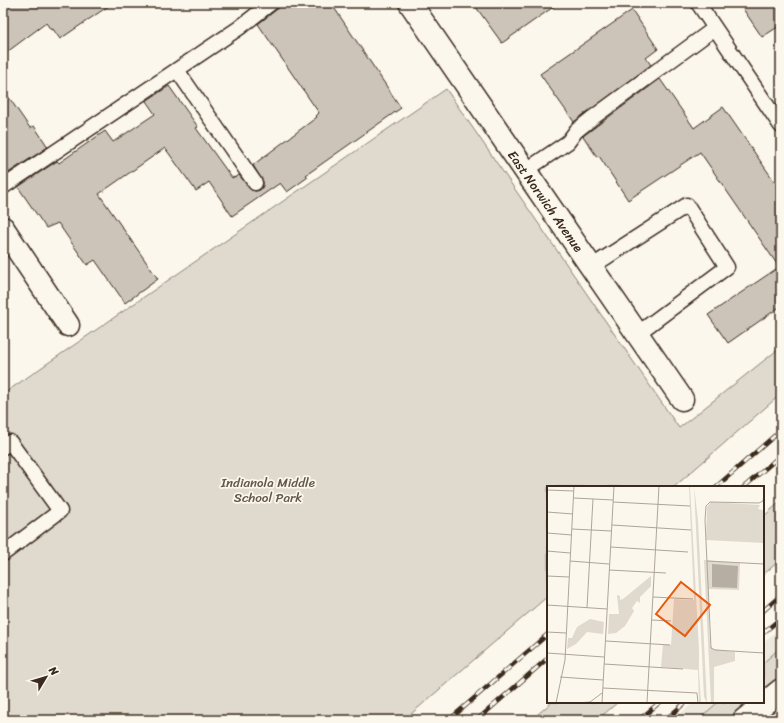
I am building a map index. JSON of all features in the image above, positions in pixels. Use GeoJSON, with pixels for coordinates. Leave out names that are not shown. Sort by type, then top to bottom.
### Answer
{"type":"FeatureCollection","features":[{"type":"Feature","properties":{"kind":"street","name":"East Norwich Avenue"},"geometry":{"type":"LineString","coordinates":[[410,3],[682,399]]}},
{"type":"Feature","properties":{"kind":"street"},"geometry":{"type":"LineString","coordinates":[[3,228],[68,325]]}},
{"type":"Feature","properties":{"kind":"street"},"geometry":{"type":"LineString","coordinates":[[744,720],[781,690]]}},
{"type":"Feature","properties":{"kind":"lane"},"geometry":{"type":"LineString","coordinates":[[3,187],[239,28],[271,3]]}},
{"type":"Feature","properties":{"kind":"lane"},"geometry":{"type":"LineString","coordinates":[[698,3],[781,126]]}},
{"type":"Feature","properties":{"kind":"lane"},"geometry":{"type":"LineString","coordinates":[[525,171],[568,142],[576,131],[590,119],[715,28]]}},
{"type":"Feature","properties":{"kind":"lane"},"geometry":{"type":"LineString","coordinates":[[177,70],[255,183]]}},
{"type":"Feature","properties":{"kind":"lane"},"geometry":{"type":"LineString","coordinates":[[592,267],[687,205],[727,267],[637,334]]}},
{"type":"Feature","properties":{"kind":"lane"},"geometry":{"type":"LineString","coordinates":[[3,447],[10,442],[60,511],[3,554]]}},
{"type":"Feature","properties":{"kind":"shaded area"},"geometry":{"type":"Polygon","coordinates":[[[781,627],[781,720],[673,720],[693,703],[764,703],[764,642],[781,627]]]}},
{"type":"Feature","properties":{"kind":"green space","name":"Indianola Middle School Park"},"geometry":{"type":"Polygon","coordinates":[[[446,89],[679,428],[781,347],[781,394],[675,486],[547,486],[547,597],[404,720],[3,720],[3,394],[446,89]]]}},
{"type":"Feature","properties":{"kind":"green space"},"geometry":{"type":"Polygon","coordinates":[[[781,501],[781,559],[764,574],[764,516],[781,501]]]}},
{"type":"Feature","properties":{"kind":"green space"},"geometry":{"type":"Polygon","coordinates":[[[781,647],[781,690],[744,720],[698,720],[717,703],[764,703],[764,662],[781,647]]]}},
{"type":"Feature","properties":{"kind":"green space"},"geometry":{"type":"Polygon","coordinates":[[[551,703],[617,703],[597,720],[531,720],[551,703]]]}},
{"type":"Feature","properties":{"kind":"building"},"geometry":{"type":"Polygon","coordinates":[[[3,3],[113,3],[60,39],[53,29],[51,30],[46,23],[3,55],[3,3]]]}},
{"type":"Feature","properties":{"kind":"building"},"geometry":{"type":"Polygon","coordinates":[[[285,3],[331,3],[401,108],[306,175],[308,177],[287,192],[280,183],[232,216],[209,182],[196,191],[165,148],[99,194],[158,279],[125,303],[95,260],[87,265],[58,223],[46,228],[18,187],[57,161],[59,163],[105,131],[113,142],[155,114],[146,101],[169,86],[198,127],[196,128],[232,178],[239,175],[251,190],[260,190],[263,186],[263,182],[253,165],[317,117],[316,116],[319,113],[258,24],[285,3]]]}},
{"type":"Feature","properties":{"kind":"building"},"geometry":{"type":"Polygon","coordinates":[[[473,3],[559,3],[502,43],[473,3]]]}},
{"type":"Feature","properties":{"kind":"building"},"geometry":{"type":"Polygon","coordinates":[[[739,3],[781,3],[781,25],[762,37],[739,3]]]}},
{"type":"Feature","properties":{"kind":"building"},"geometry":{"type":"Polygon","coordinates":[[[632,10],[658,49],[646,58],[651,65],[574,122],[540,74],[632,10]]]}},
{"type":"Feature","properties":{"kind":"building"},"geometry":{"type":"Polygon","coordinates":[[[660,79],[694,128],[723,107],[781,191],[781,306],[728,343],[708,315],[779,267],[700,152],[628,200],[599,156],[597,157],[583,136],[660,79]]]}},
{"type":"Feature","properties":{"kind":"building"},"geometry":{"type":"Polygon","coordinates":[[[3,89],[30,128],[34,126],[48,147],[8,173],[3,166],[3,89]]]}},
{"type":"Feature","properties":{"kind":"railway"},"geometry":{"type":"LineString","coordinates":[[717,486],[781,430]]}},
{"type":"Feature","properties":{"kind":"railway"},"geometry":{"type":"LineString","coordinates":[[745,486],[781,455]]}},
{"type":"Feature","properties":{"kind":"railway"},"geometry":{"type":"LineString","coordinates":[[764,610],[781,595]]}},
{"type":"Feature","properties":{"kind":"railway"},"geometry":{"type":"LineString","coordinates":[[764,632],[781,618]]}},
{"type":"Feature","properties":{"kind":"railway"},"geometry":{"type":"LineString","coordinates":[[449,720],[547,635]]}},
{"type":"Feature","properties":{"kind":"railway"},"geometry":{"type":"LineString","coordinates":[[477,720],[547,659]]}},
{"type":"Feature","properties":{"kind":"railway"},"geometry":{"type":"LineString","coordinates":[[639,720],[659,703]]}},
{"type":"Feature","properties":{"kind":"railway"},"geometry":{"type":"LineString","coordinates":[[665,720],[685,703]]}}]}
